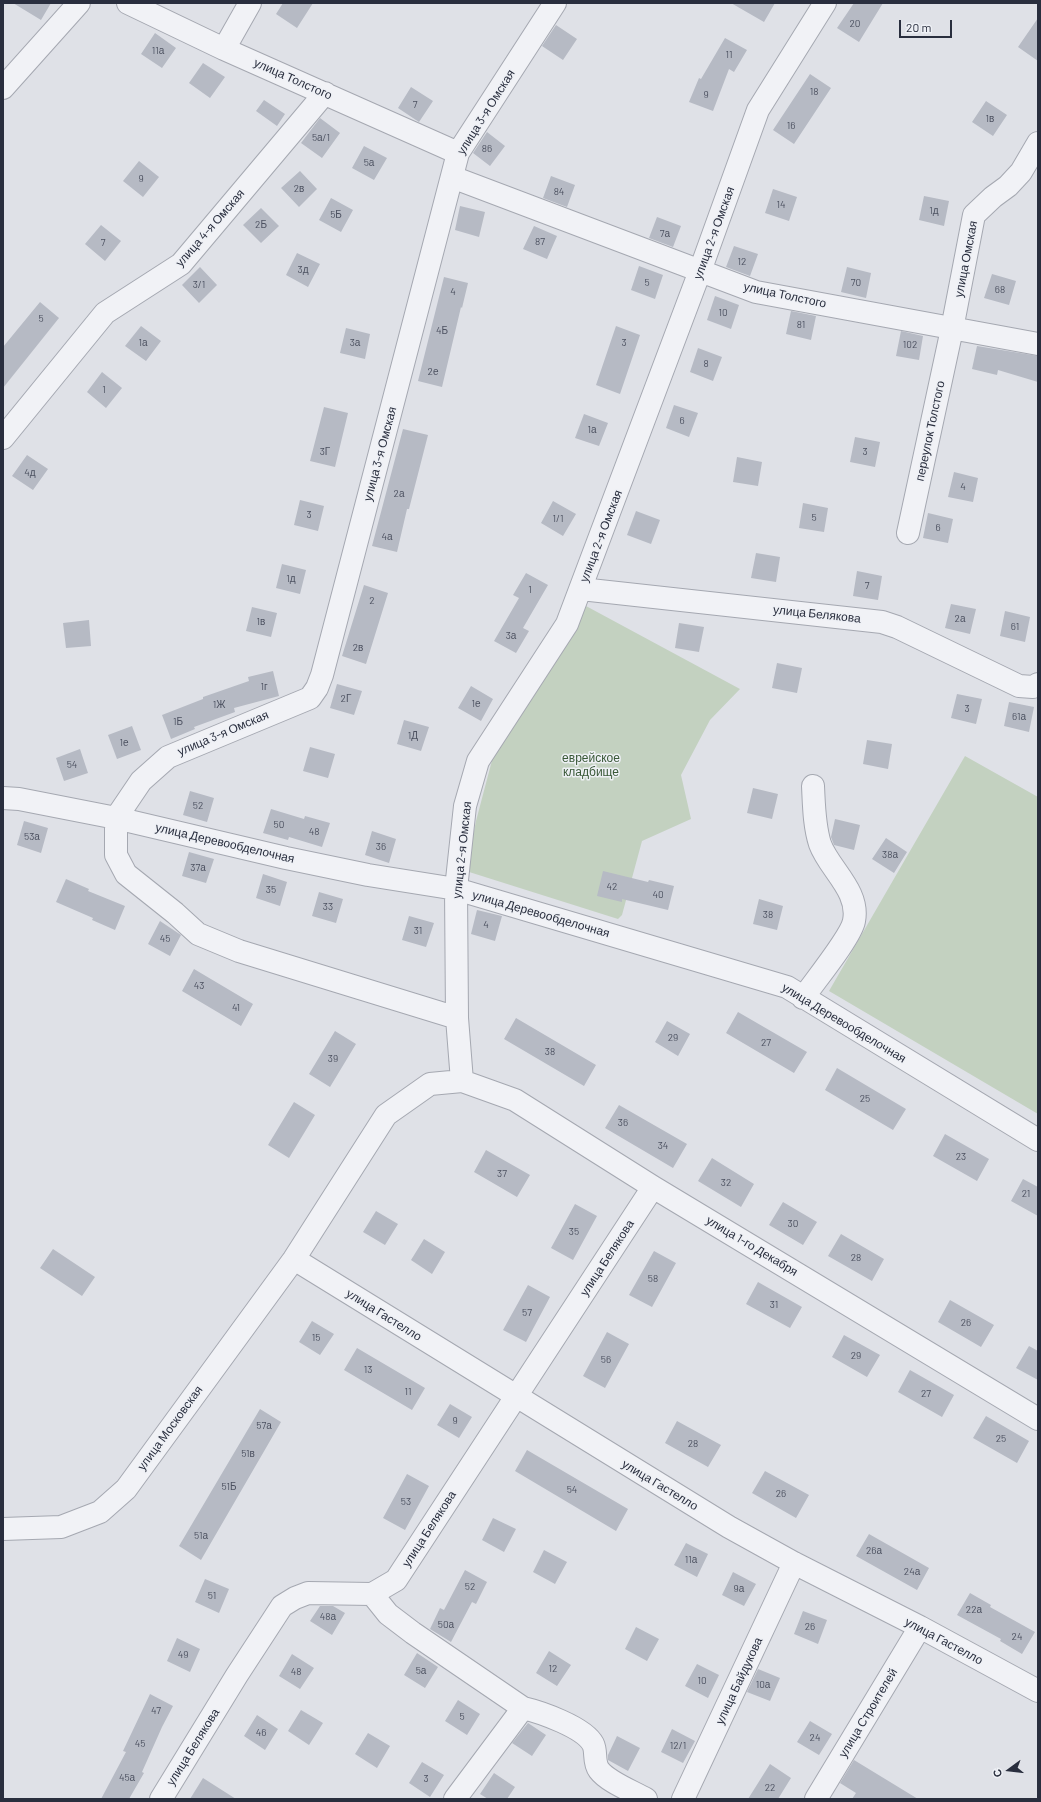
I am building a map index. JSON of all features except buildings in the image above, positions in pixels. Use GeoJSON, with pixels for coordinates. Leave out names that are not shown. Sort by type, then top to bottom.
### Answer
{"type":"FeatureCollection","features":[{"type":"Feature","properties":{"kind":"street"},"geometry":{"type":"LineString","coordinates":[[3,88],[79,3]]}},
{"type":"Feature","properties":{"kind":"street","name":"улица Толстого"},"geometry":{"type":"LineString","coordinates":[[128,3],[224,49],[458,153]]}},
{"type":"Feature","properties":{"kind":"street"},"geometry":{"type":"LineString","coordinates":[[224,49],[250,3]]}},
{"type":"Feature","properties":{"kind":"street","name":"улица 3-я Омская"},"geometry":{"type":"LineString","coordinates":[[116,818],[141,781],[168,757],[310,698],[317,688],[322,675],[458,153],[555,3]]}},
{"type":"Feature","properties":{"kind":"street","name":"улица 2-я Омская"},"geometry":{"type":"LineString","coordinates":[[462,1082],[457,1018],[456,889],[465,806],[478,761],[567,624],[700,271],[758,110],[825,3]]}},
{"type":"Feature","properties":{"kind":"street","name":"улица 4-я Омская"},"geometry":{"type":"LineString","coordinates":[[3,438],[106,313],[182,264],[325,93]]}},
{"type":"Feature","properties":{"kind":"street","name":"улица Омская"},"geometry":{"type":"LineString","coordinates":[[952,329],[974,215],[993,197],[1008,186],[1021,172],[1038,143]]}},
{"type":"Feature","properties":{"kind":"street","name":"улица Толстого"},"geometry":{"type":"LineString","coordinates":[[452,177],[756,292],[1038,344]]}},
{"type":"Feature","properties":{"kind":"street","name":"переулок Толстого"},"geometry":{"type":"LineString","coordinates":[[908,533],[952,329]]}},
{"type":"Feature","properties":{"kind":"street","name":"улица Белякова"},"geometry":{"type":"LineString","coordinates":[[581,589],[882,622],[897,627],[1019,686],[1033,687],[1038,684]]}},
{"type":"Feature","properties":{"kind":"street"},"geometry":{"type":"LineString","coordinates":[[803,998],[843,941],[854,922],[852,899],[844,882],[821,845],[815,823],[813,786]]}},
{"type":"Feature","properties":{"kind":"street","name":"улица Деревообделочная"},"geometry":{"type":"LineString","coordinates":[[8,795],[116,818],[286,858],[368,875],[456,889],[787,987],[1038,1140]]}},
{"type":"Feature","properties":{"kind":"street"},"geometry":{"type":"LineString","coordinates":[[116,818],[116,855],[126,874],[175,913],[198,934],[239,951],[457,1018]]}},
{"type":"Feature","properties":{"kind":"street","name":"улица 1-го Декабря"},"geometry":{"type":"LineString","coordinates":[[462,1082],[515,1100],[653,1186],[1038,1419]]}},
{"type":"Feature","properties":{"kind":"street","name":"улица Московская"},"geometry":{"type":"LineString","coordinates":[[3,1529],[61,1527],[100,1512],[126,1489],[294,1259],[386,1115],[430,1084],[462,1082]]}},
{"type":"Feature","properties":{"kind":"street","name":"улица Белякова"},"geometry":{"type":"LineString","coordinates":[[161,1799],[237,1675],[282,1606],[295,1598],[308,1593],[372,1594],[396,1580],[465,1473],[517,1398],[653,1186]]}},
{"type":"Feature","properties":{"kind":"street","name":"улица Гастелло"},"geometry":{"type":"LineString","coordinates":[[294,1259],[517,1398],[729,1527],[794,1563],[920,1627],[1038,1691]]}},
{"type":"Feature","properties":{"kind":"street","name":"улица Байдукова"},"geometry":{"type":"LineString","coordinates":[[683,1799],[794,1563]]}},
{"type":"Feature","properties":{"kind":"street"},"geometry":{"type":"LineString","coordinates":[[372,1594],[388,1614],[413,1634],[523,1708],[536,1711],[580,1731],[593,1744],[594,1760],[598,1769],[606,1776],[646,1799]]}},
{"type":"Feature","properties":{"kind":"street","name":"улица Строителей"},"geometry":{"type":"LineString","coordinates":[[816,1799],[920,1627]]}},
{"type":"Feature","properties":{"kind":"street"},"geometry":{"type":"LineString","coordinates":[[455,1799],[523,1708]]}},
{"type":"Feature","properties":{"kind":"green space","name":"еврейское кладбище"},"geometry":{"type":"Polygon","coordinates":[[[586,606],[740,689],[710,720],[681,775],[691,819],[642,841],[622,915],[618,919],[466,871],[476,821],[495,749],[586,606]]]}},
{"type":"Feature","properties":{"kind":"green space"},"geometry":{"type":"Polygon","coordinates":[[[965,756],[1038,797],[1038,1114],[829,991],[965,756]]]}}]}
